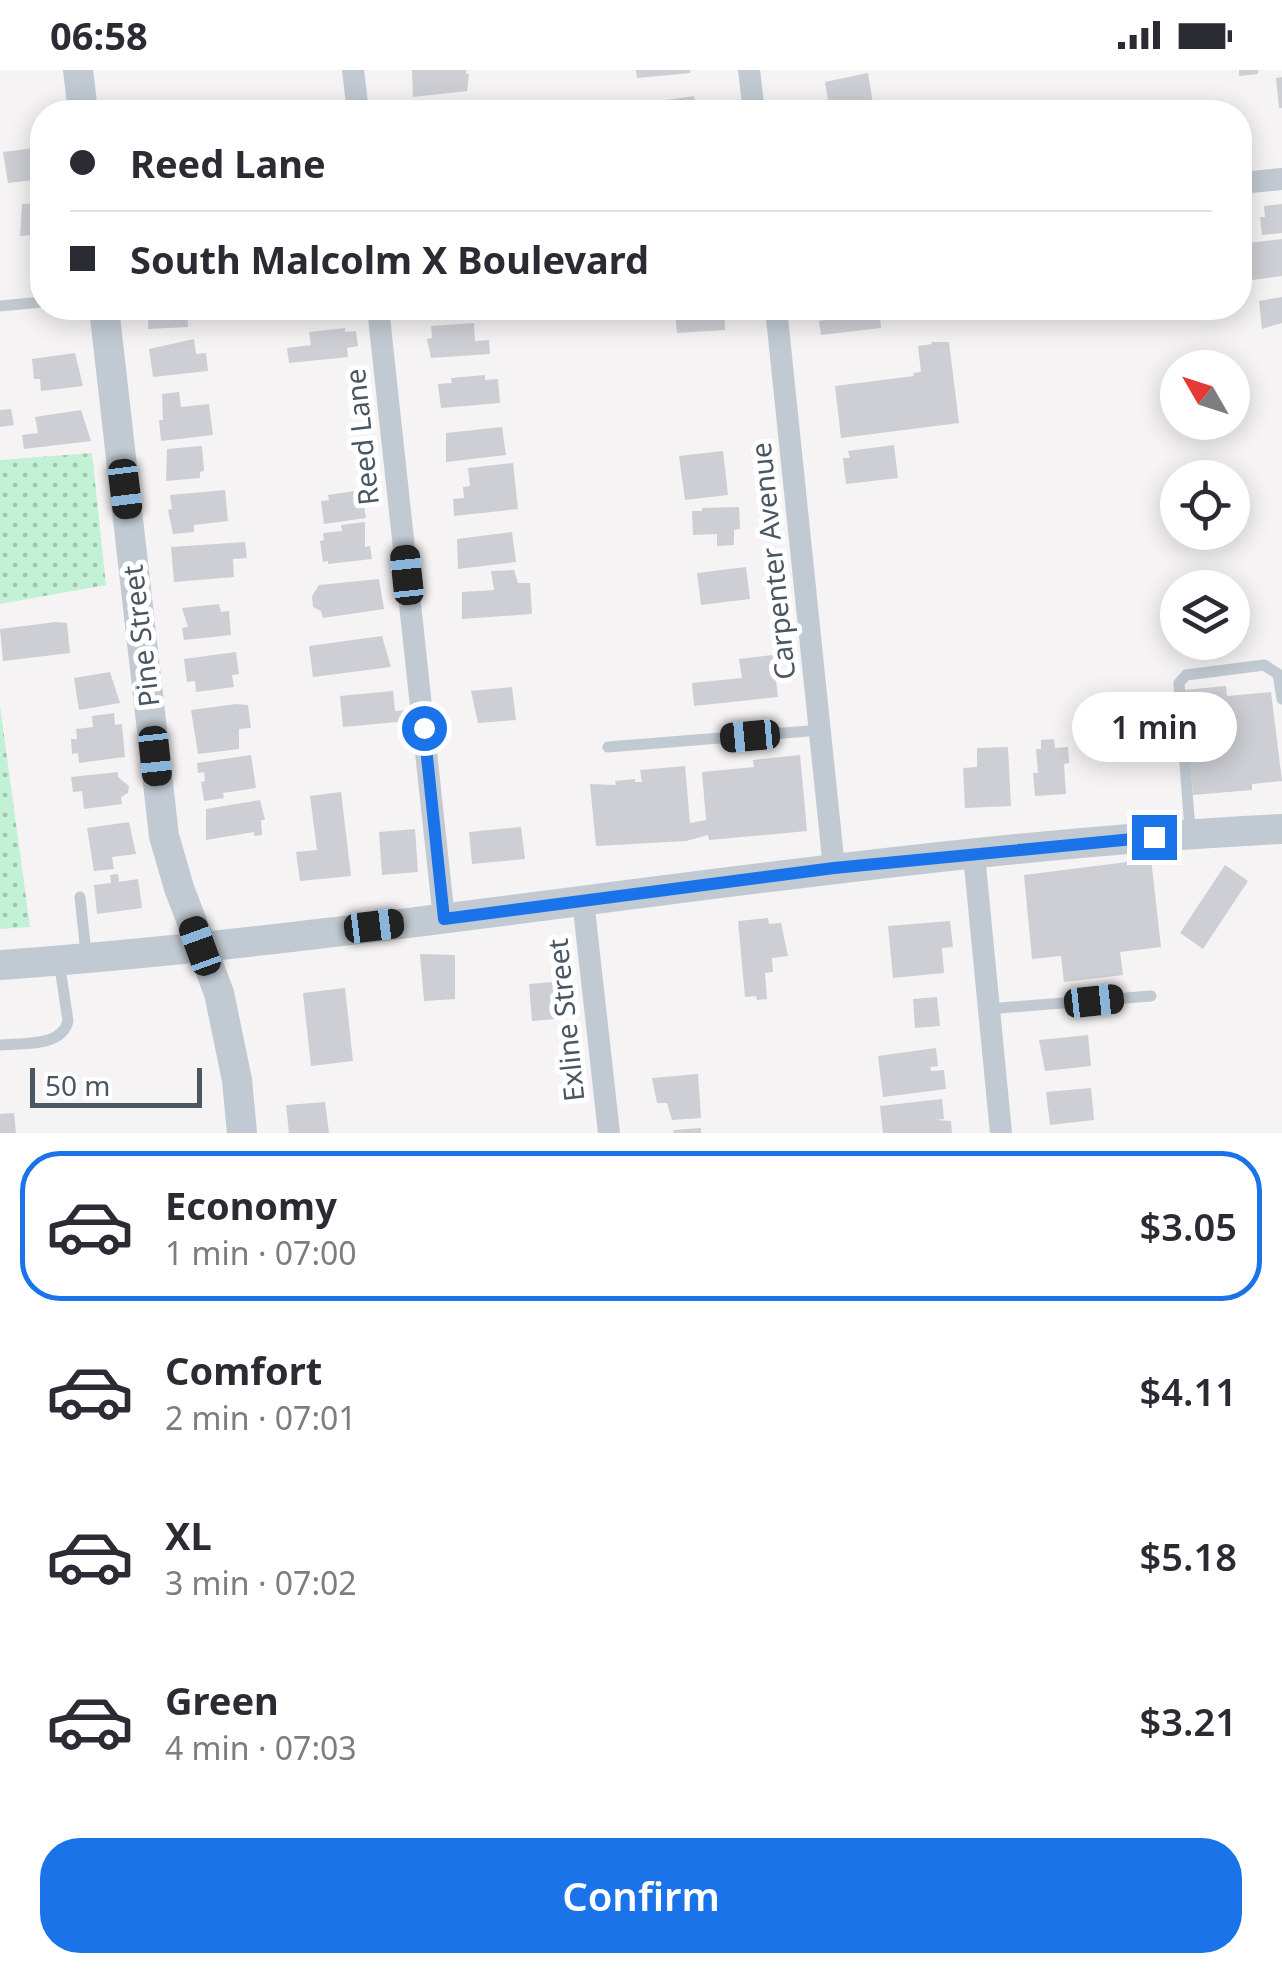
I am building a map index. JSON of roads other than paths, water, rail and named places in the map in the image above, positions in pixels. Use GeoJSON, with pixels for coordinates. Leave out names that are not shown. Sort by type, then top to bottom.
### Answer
{"type":"FeatureCollection","features":[{"type":"Feature","properties":{"kind":"street"},"geometry":{"type":"LineString","coordinates":[[78,70],[82,100]]}},
{"type":"Feature","properties":{"kind":"street"},"geometry":{"type":"LineString","coordinates":[[353,70],[357,100]]}},
{"type":"Feature","properties":{"kind":"street"},"geometry":{"type":"LineString","coordinates":[[750,70],[753,100]]}},
{"type":"Feature","properties":{"kind":"street"},"geometry":{"type":"LineString","coordinates":[[1252,182],[1282,179]]}},
{"type":"Feature","properties":{"kind":"street","name":"Pine Street"},"geometry":{"type":"LineString","coordinates":[[105,320],[164,836],[200,946],[220,993],[237,1080],[242,1133]]}},
{"type":"Feature","properties":{"kind":"street","name":"Reed Lane"},"geometry":{"type":"LineString","coordinates":[[379,320],[444,919]]}},
{"type":"Feature","properties":{"kind":"street","name":"Carpenter Avenue"},"geometry":{"type":"LineString","coordinates":[[777,320],[834,868]]}},
{"type":"Feature","properties":{"kind":"street"},"geometry":{"type":"LineString","coordinates":[[0,965],[444,919],[834,868],[1190,834],[1282,830]]}},
{"type":"Feature","properties":{"kind":"street"},"geometry":{"type":"LineString","coordinates":[[974,855],[1000,1133]]}},
{"type":"Feature","properties":{"kind":"street","name":"Exline Street"},"geometry":{"type":"LineString","coordinates":[[582,900],[608,1133]]}},
{"type":"Feature","properties":{"kind":"lane"},"geometry":{"type":"LineString","coordinates":[[0,306],[30,303]]}},
{"type":"Feature","properties":{"kind":"lane"},"geometry":{"type":"LineString","coordinates":[[1190,834],[1179,683],[1186,675],[1264,665],[1278,674],[1282,699]]}},
{"type":"Feature","properties":{"kind":"lane"},"geometry":{"type":"LineString","coordinates":[[608,747],[820,730]]}},
{"type":"Feature","properties":{"kind":"lane"},"geometry":{"type":"LineString","coordinates":[[0,1045],[58,1038],[66,1030],[80,897]]}},
{"type":"Feature","properties":{"kind":"lane"},"geometry":{"type":"LineString","coordinates":[[986,1009],[1151,996]]}}]}
